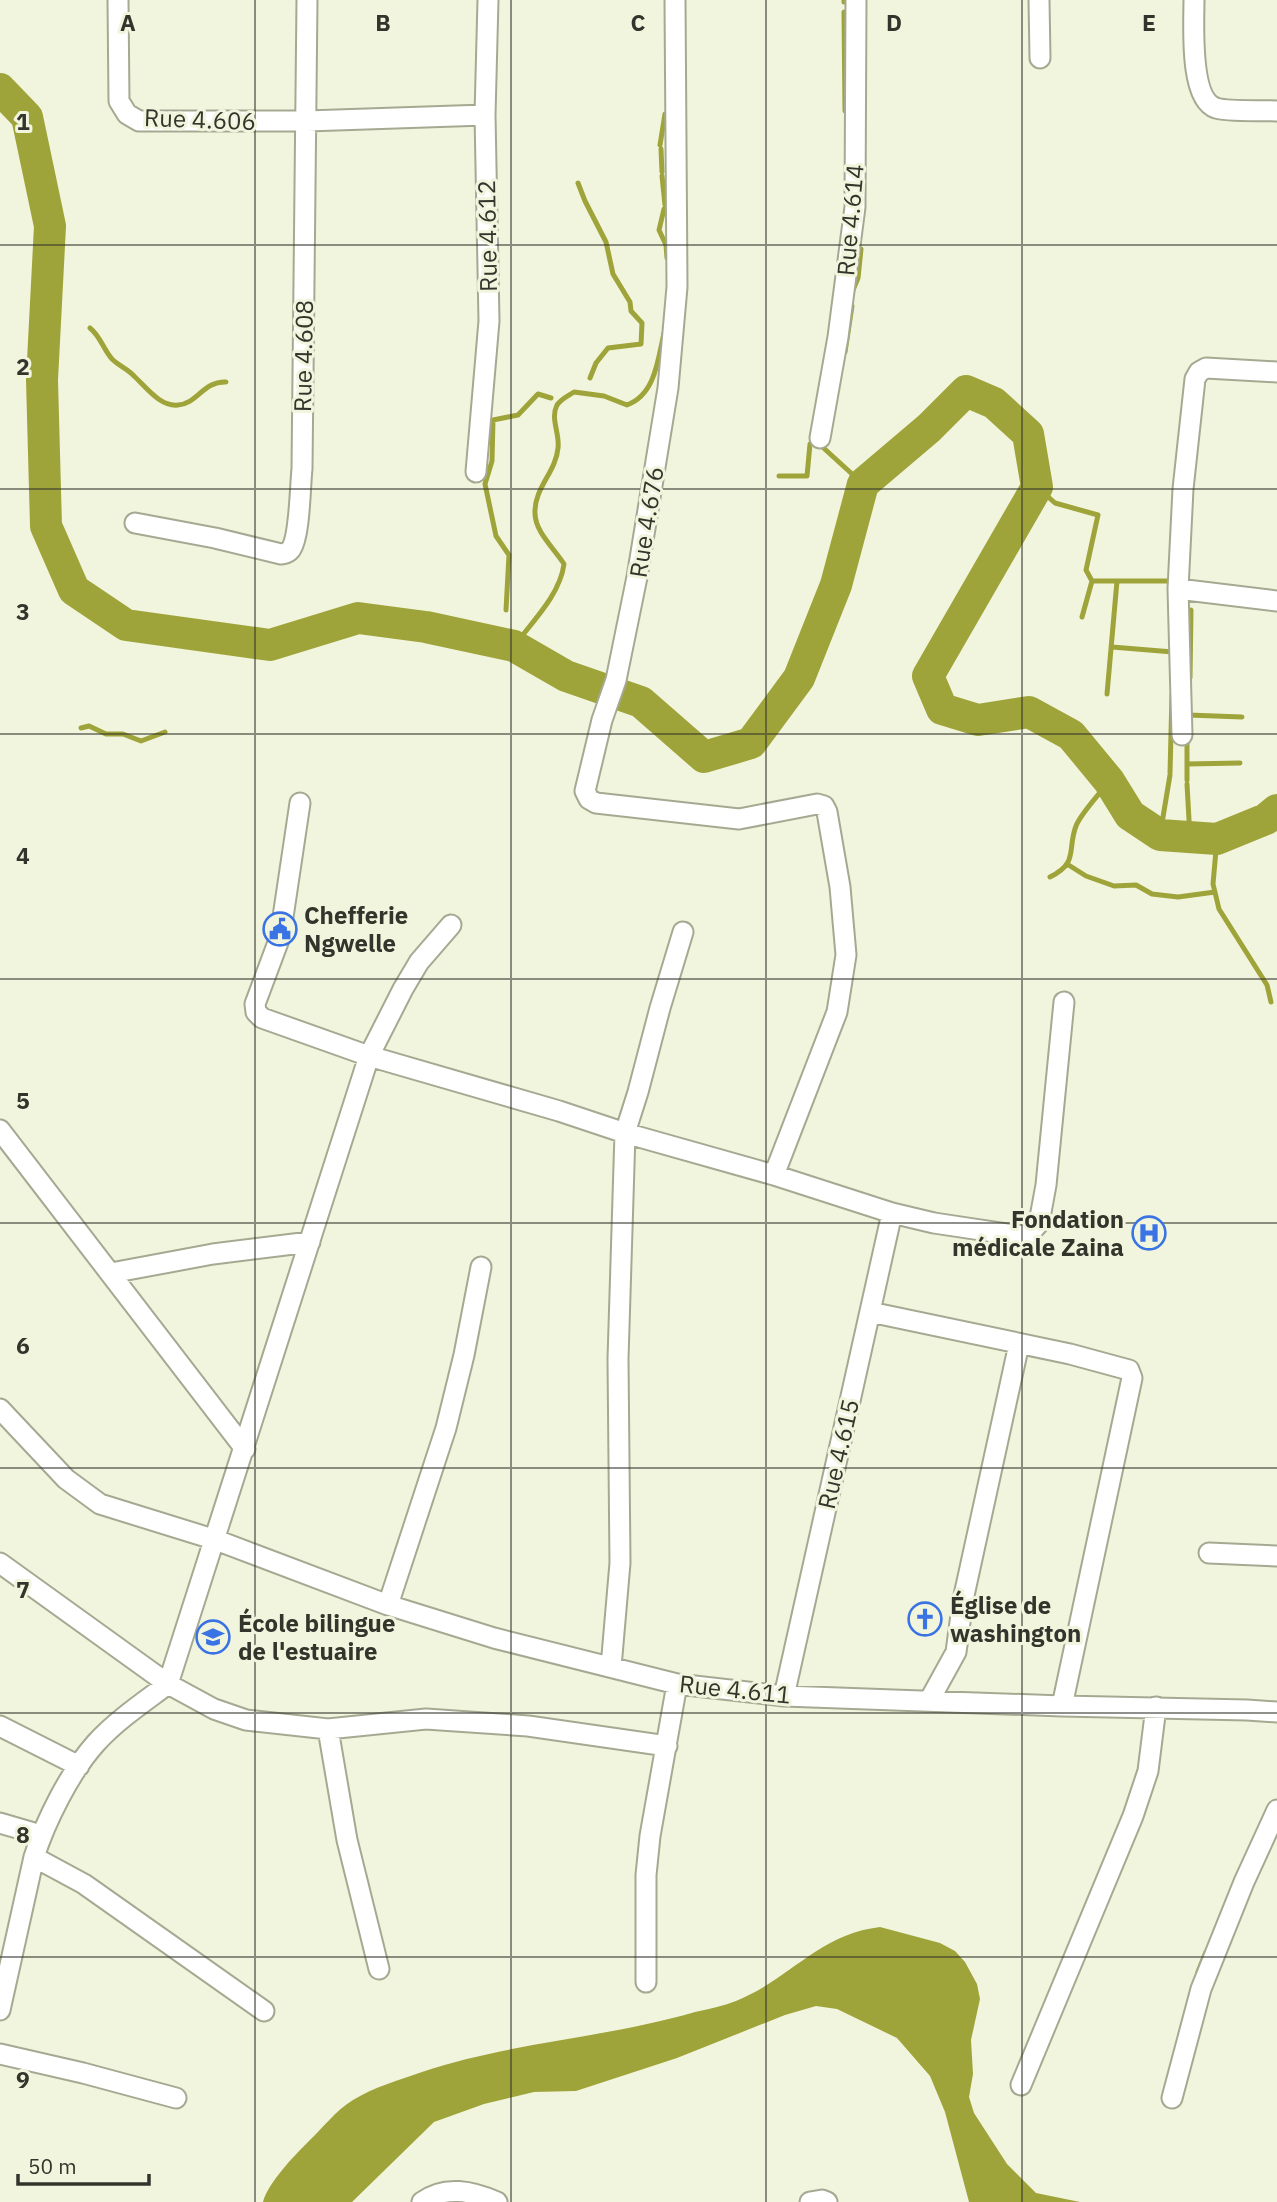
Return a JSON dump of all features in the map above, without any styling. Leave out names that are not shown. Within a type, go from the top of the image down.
[{"type":"street","name":"Rue 4.606","points":[[118,0],[119,101],[127,114],[139,121],[307,121],[485,115]]},
{"type":"street","name":"Rue 4.608","points":[[135,523],[281,554],[292,548],[302,469],[307,0]]},
{"type":"street","name":"Rue 4.612","points":[[476,472],[489,321],[485,115],[488,0]]},
{"type":"street","name":"Rue 4.676","points":[[675,0],[677,287],[668,388],[637,577],[615,680],[602,720],[585,791],[589,799],[596,803],[739,819],[817,804],[824,806],[827,812],[840,887],[846,955],[836,1012],[774,1175]]},
{"type":"street","name":"Rue 4.614","points":[[821,438],[838,337],[855,207],[856,0]]},
{"type":"street","points":[[1039,0],[1040,58]]},
{"type":"street","points":[[1194,0],[1194,42],[1200,90],[1206,100],[1216,108],[1277,111]]},
{"type":"street","points":[[1182,734],[1178,589],[1183,489],[1195,379],[1199,372],[1206,368],[1277,372]]},
{"type":"street","points":[[1178,589],[1277,601]]},
{"type":"street","points":[[299,803],[280,937],[255,1004],[256,1012],[262,1018],[369,1056],[774,1175],[892,1213],[934,1223],[1020,1236],[1030,1233],[1039,1223],[1046,1185],[1064,1002]]},
{"type":"street","points":[[0,2010],[41,1835],[79,1766],[97,1742],[168,1684],[369,1056],[419,962],[451,925]]},
{"type":"street","points":[[611,1667],[620,1563],[618,1359],[625,1133],[684,932]]},
{"type":"street","points":[[0,1130],[245,1448]]},
{"type":"street","name":"Rue 4.615","points":[[784,1696],[892,1213]]},
{"type":"street","points":[[111,1273],[213,1254],[310,1242]]},
{"type":"street","points":[[388,1605],[446,1428],[481,1267]]},
{"type":"street","points":[[870,1312],[1129,1370],[1132,1378],[1062,1706]]},
{"type":"street","points":[[929,1701],[956,1652],[963,1600],[1019,1344]]},
{"type":"street","name":"Rue 4.611","points":[[0,1409],[66,1479],[100,1504],[215,1541],[388,1605],[494,1638],[677,1684],[784,1696],[1277,1712]]},
{"type":"street","points":[[1209,1553],[1277,1556]]},
{"type":"street","points":[[0,1563],[168,1684],[214,1709],[246,1720],[328,1729],[426,1719],[528,1726],[667,1746]]},
{"type":"street","points":[[646,1982],[646,1875],[650,1836],[677,1684]]},
{"type":"street","points":[[1021,2085],[1133,1816],[1148,1771],[1156,1707]]},
{"type":"street","points":[[0,1726],[79,1766]]},
{"type":"street","points":[[328,1729],[347,1840],[379,1969]]},
{"type":"street","points":[[1172,2098],[1200,1989],[1277,1810]]},
{"type":"street","points":[[0,1823],[41,1835]]},
{"type":"street","points":[[34,1857],[84,1884],[264,2011]]},
{"type":"street","points":[[0,2054],[176,2098]]},
{"type":"street","points":[[422,2202],[431,2195],[446,2191],[480,2194],[497,2202]]},
{"type":"street","points":[[810,2202],[827,2202]]},
{"type":"shaded area","points":[[880,1927],[940,1943],[955,1951],[965,1962],[977,1984],[980,1999],[971,2040],[973,2074],[969,2097],[974,2113],[1007,2164],[1036,2193],[1080,2202],[969,2202],[945,2112],[930,2076],[897,2038],[837,2009],[816,2006],[785,2015],[677,2058],[576,2091],[534,2092],[484,2104],[434,2122],[352,2202],[263,2202],[275,2179],[301,2149],[341,2109],[369,2091],[456,2062],[661,2021],[736,2001],[772,1982],[839,1939],[858,1931]]},
{"type":"waterway","points":[[844,12],[845,111]]},
{"type":"waterway","points":[[0,89],[27,117],[50,226],[42,380],[46,526],[74,590],[126,625],[270,645],[358,618],[426,627],[514,646],[566,676],[641,702],[704,757],[751,743],[799,678],[836,585],[863,484],[929,428],[966,391],[994,403],[1028,434],[1037,487],[928,676],[942,709],[978,720],[1029,712],[1071,735],[1109,781],[1130,815],[1160,835],[1217,839],[1266,819],[1277,810]]},
{"type":"waterway","points":[[660,145],[665,114]]},
{"type":"waterway","points":[[661,149],[662,172]]},
{"type":"waterway","points":[[662,176],[665,205]]},
{"type":"waterway","points":[[578,183],[606,242],[613,274],[630,302],[631,311],[642,323],[641,344],[608,348],[596,363],[590,378]]},
{"type":"waterway","points":[[664,209],[659,230],[666,245],[667,258]]},
{"type":"waterway","points":[[853,290],[858,278],[861,249]]},
{"type":"waterway","points":[[845,352],[852,306]]},
{"type":"waterway","points":[[90,328],[112,359],[165,403],[185,404],[211,385],[226,382]]},
{"type":"waterway","points":[[514,646],[551,597],[564,564],[538,527],[535,513],[538,496],[556,457],[558,442],[554,416],[557,405],[574,392],[604,396],[627,405],[636,400],[644,393],[654,375],[664,333]]},
{"type":"waterway","points":[[506,610],[509,555],[496,536],[485,484],[492,461],[493,420],[518,415],[538,394],[551,398]]},
{"type":"waterway","points":[[779,476],[807,476],[810,444],[817,442],[863,484]]},
{"type":"waterway","points":[[1037,487],[1055,503],[1098,515],[1086,570],[1092,581],[1082,617]]},
{"type":"waterway","points":[[1092,581],[1172,581]]},
{"type":"waterway","points":[[1107,694],[1117,581]]},
{"type":"waterway","points":[[1190,678],[1191,610]]},
{"type":"waterway","points":[[1112,647],[1173,652]]},
{"type":"waterway","points":[[1170,773],[1172,695]]},
{"type":"waterway","points":[[1188,715],[1242,717]]},
{"type":"waterway","points":[[81,728],[89,726],[106,734],[123,734],[141,741],[165,732]]},
{"type":"waterway","points":[[1187,737],[1187,780]]},
{"type":"waterway","points":[[1187,764],[1240,763]]},
{"type":"waterway","points":[[1160,835],[1170,775]]},
{"type":"waterway","points":[[1050,877],[1069,861],[1078,821],[1109,781]]},
{"type":"waterway","points":[[1187,784],[1190,838]]},
{"type":"waterway","points":[[1217,839],[1213,884],[1219,909],[1267,985],[1271,1002]]},
{"type":"waterway","points":[[1066,866],[1067,864],[1086,876],[1114,886],[1136,885],[1152,894],[1178,897],[1215,892]]},
{"type":"waterway","points":[[1198,1972],[1206,1952]]},
{"type":"place","name":"Chefferie Ngwelle","points":[[280,929]]},
{"type":"place","name":"Fondation médicale Zaina","points":[[1149,1233]]},
{"type":"place","name":"Église de washington","points":[[925,1619]]},
{"type":"place","name":"École bilingue de l'estuaire","points":[[213,1637]]}]
